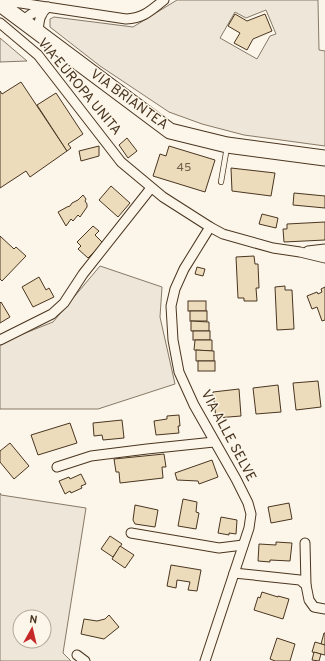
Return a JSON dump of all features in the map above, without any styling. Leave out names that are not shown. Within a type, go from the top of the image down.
[{"type":"main road","name":"VIA BRIANTEA","points":[[0,4],[170,131],[227,145],[325,158]]},
{"type":"street","points":[[0,4],[14,2],[45,9],[126,19],[138,18],[164,0]]},
{"type":"street","points":[[23,21],[29,14],[45,9]]},
{"type":"street","points":[[38,32],[40,17],[45,9]]},
{"type":"street","name":"VIA EUROPA UNITA","points":[[0,23],[38,55],[122,162],[151,188],[223,234],[273,248],[325,258]]},
{"type":"street","points":[[0,340],[52,314],[64,303],[83,274],[151,188]]},
{"type":"street","name":"VIA ALLE SELVE","points":[[205,661],[249,528],[251,514],[248,503],[236,479],[194,405],[179,372],[173,340],[171,306],[175,289],[184,269],[210,227]]},
{"type":"street","name":"VIA EUROPA UNITA","points":[[300,252],[325,249]]},
{"type":"street","points":[[57,467],[91,456],[214,442]]},
{"type":"street","points":[[131,534],[219,548],[243,546]]},
{"type":"street","points":[[305,543],[306,585],[309,600],[314,607],[325,609]]},
{"type":"street","points":[[234,573],[300,580],[306,585]]},
{"type":"street","points":[[77,655],[85,661]]},
{"type":"lane","points":[[221,182],[227,145]]},
{"type":"shaded area","points":[[177,0],[318,0],[319,50],[325,51],[325,146],[244,135],[202,124],[169,112],[100,66],[50,27],[50,19],[54,17],[133,27]],"holes":[[[266,10],[276,34],[270,36],[257,59],[220,38],[235,12],[246,18]]]},
{"type":"shaded area","points":[[0,38],[27,61],[0,62]]},
{"type":"shaded area","points":[[100,266],[162,287],[160,317],[175,384],[98,409],[0,409],[0,343],[53,322]]},
{"type":"shaded area","points":[[0,493],[1,495],[86,508],[63,653],[71,661],[0,661]]},
{"type":"building","points":[[235,14],[247,21],[265,14],[272,31],[253,39],[247,50],[234,43],[240,33],[228,26]]},
{"type":"building","points":[[21,82],[67,151],[30,177],[26,171],[0,188],[0,91],[2,94]]},
{"type":"building","points":[[56,93],[83,134],[68,144],[71,148],[67,151],[37,105]]},
{"type":"building","points":[[127,138],[137,151],[128,158],[119,145]]},
{"type":"building","points":[[99,146],[99,156],[81,161],[79,151]]},
{"type":"building","points":[[169,146],[215,160],[205,192],[153,176],[160,154],[166,156]]},
{"type":"building","points":[[231,168],[275,173],[271,196],[232,191]]},
{"type":"building","points":[[111,186],[130,203],[118,217],[99,200]]},
{"type":"building","points":[[294,193],[325,196],[325,208],[293,205]]},
{"type":"building","points":[[83,195],[86,199],[85,201],[87,207],[80,217],[78,215],[73,221],[71,219],[66,226],[58,212],[70,206]]},
{"type":"building","points":[[262,214],[278,218],[276,228],[259,224]]},
{"type":"building","points":[[325,222],[325,240],[284,242],[283,229],[287,229],[287,224]]},
{"type":"building","points":[[93,226],[99,231],[95,235],[103,243],[88,258],[78,249],[81,246],[77,242]]},
{"type":"building","points":[[0,236],[14,249],[16,247],[26,256],[2,281],[0,279]]},
{"type":"building","points":[[254,256],[255,264],[258,264],[259,288],[256,288],[257,301],[244,301],[244,298],[238,298],[236,257]]},
{"type":"building","points":[[197,267],[205,269],[203,276],[195,274]]},
{"type":"building","points":[[39,277],[46,290],[49,288],[54,297],[33,307],[22,287]]},
{"type":"building","points":[[285,286],[285,290],[292,290],[294,329],[277,330],[275,287]]},
{"type":"building","points":[[325,287],[325,320],[322,321],[317,307],[312,309],[307,296],[317,292],[318,294],[322,292],[321,289]]},
{"type":"building","points":[[188,301],[206,301],[206,311],[188,311]]},
{"type":"building","points":[[1,302],[10,317],[0,323],[0,303]]},
{"type":"building","points":[[190,311],[207,311],[207,321],[190,321]]},
{"type":"building","points":[[191,321],[209,322],[209,331],[191,331]]},
{"type":"building","points":[[193,331],[210,331],[210,340],[193,340]]},
{"type":"building","points":[[195,340],[212,340],[212,351],[194,350]]},
{"type":"building","points":[[196,350],[214,351],[214,361],[196,361]]},
{"type":"building","points":[[198,361],[215,361],[215,371],[198,371]]},
{"type":"building","points":[[318,381],[321,407],[296,410],[293,383]]},
{"type":"building","points":[[278,385],[281,412],[256,414],[253,388]]},
{"type":"building","points":[[239,389],[241,416],[216,418],[213,392]]},
{"type":"building","points":[[179,415],[179,433],[156,435],[154,421],[167,419],[167,416]]},
{"type":"building","points":[[122,420],[124,438],[103,440],[102,435],[94,436],[93,423]]},
{"type":"building","points":[[70,423],[77,443],[38,455],[31,435]]},
{"type":"building","points":[[10,443],[29,466],[14,479],[0,462],[0,451]]},
{"type":"building","points":[[164,454],[166,467],[162,467],[163,478],[120,483],[119,472],[116,472],[114,459]]},
{"type":"building","points":[[212,460],[218,477],[199,484],[198,481],[177,480],[175,473]]},
{"type":"building","points":[[81,474],[86,484],[81,486],[82,488],[65,494],[59,481],[69,477],[70,479]]},
{"type":"building","points":[[183,499],[197,502],[196,512],[199,513],[196,529],[178,526]]},
{"type":"building","points":[[289,503],[292,519],[271,523],[268,507]]},
{"type":"building","points":[[135,505],[158,510],[155,527],[135,524],[133,520]]},
{"type":"building","points":[[221,517],[237,520],[236,534],[229,533],[229,535],[218,533]]},
{"type":"building","points":[[110,536],[122,544],[113,557],[101,549]]},
{"type":"building","points":[[276,542],[292,543],[290,561],[258,561],[259,544],[276,545]]},
{"type":"building","points":[[120,546],[134,555],[125,568],[112,559]]},
{"type":"building","points":[[171,565],[201,570],[197,591],[188,590],[190,582],[177,580],[176,588],[167,586]]},
{"type":"building","points":[[262,592],[289,599],[283,619],[254,610],[258,597],[260,598]]},
{"type":"building","points":[[109,615],[119,627],[104,639],[81,634],[84,619],[97,621],[105,619]]},
{"type":"building","points":[[325,633],[325,645],[321,644]]},
{"type":"building","points":[[277,638],[295,644],[290,661],[275,661],[270,659]]},
{"type":"building","points":[[315,642],[325,645],[325,655],[312,652]]},
{"type":"building","points":[[314,652],[321,654],[319,661],[312,660]]}]
